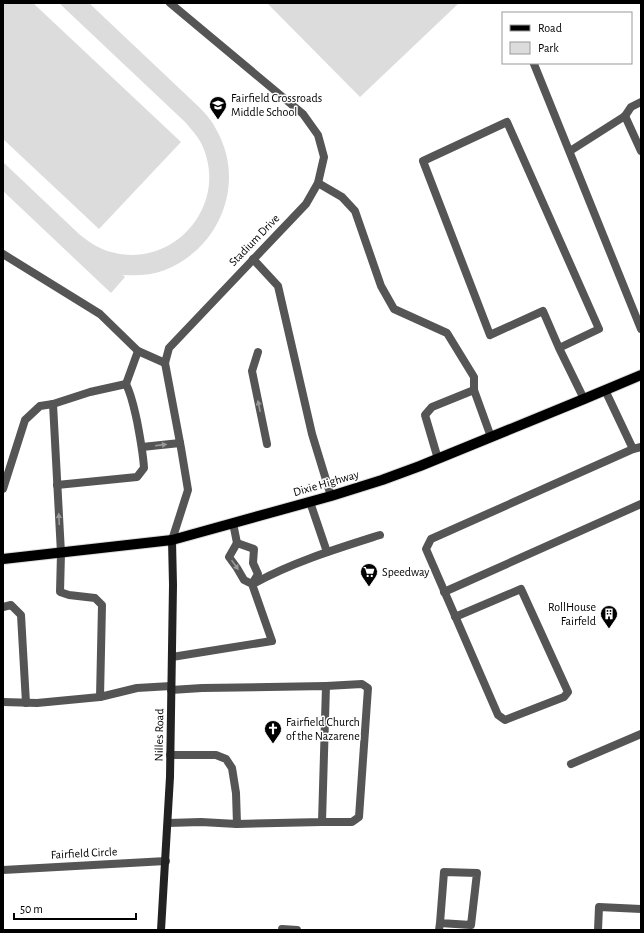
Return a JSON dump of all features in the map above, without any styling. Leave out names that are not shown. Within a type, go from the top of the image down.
[{"type":"main road","name":"Dixie Highway","points":[[3,559],[172,540],[331,496],[382,480],[438,459],[641,375]]},
{"type":"street","name":"Stadium Drive","points":[[170,3],[303,114],[318,135],[324,157],[318,184],[306,204],[168,348],[165,363],[188,490],[172,540]]},
{"type":"street","points":[[534,64],[641,329]]},
{"type":"street","points":[[570,152],[625,116],[631,106],[641,102]]},
{"type":"street","points":[[625,116],[641,151]]},
{"type":"street","points":[[559,348],[600,329],[507,122],[423,161],[490,335],[543,311],[559,348],[584,399]]},
{"type":"street","points":[[318,184],[342,197],[354,211],[381,286],[394,308],[447,333],[474,377],[474,390],[491,437]]},
{"type":"street","points":[[3,254],[100,314],[138,351],[165,363]]},
{"type":"street","points":[[253,259],[278,286],[312,434],[331,496]]},
{"type":"street","points":[[57,485],[137,477],[144,468],[142,448],[134,408],[126,384],[138,351]]},
{"type":"street","points":[[258,352],[252,370],[267,444]]},
{"type":"street","points":[[3,489],[25,420],[40,406],[53,404],[90,392],[126,384]]},
{"type":"street","points":[[438,459],[426,415],[432,407],[474,390]]},
{"type":"street","points":[[455,617],[521,589],[568,692],[564,697],[505,720],[498,715],[444,592],[426,549],[431,539],[637,448],[605,390]]},
{"type":"street","points":[[53,404],[61,553],[60,592],[69,596],[95,598],[102,605],[100,697]]},
{"type":"street","points":[[142,448],[180,443]]},
{"type":"street","points":[[310,502],[327,552]]},
{"type":"street","points":[[444,592],[641,504]]},
{"type":"street","points":[[172,657],[272,641],[252,584],[244,580],[229,557],[237,543],[233,523]]},
{"type":"street","points":[[252,584],[274,573],[327,552],[380,535]]},
{"type":"street","name":"Nilles Road","points":[[161,930],[168,823],[170,755],[173,584],[172,540]]},
{"type":"street","points":[[237,543],[254,549],[253,563],[258,574],[252,584]]},
{"type":"street","points":[[3,607],[11,605],[21,615],[26,702]]},
{"type":"street","points":[[3,702],[37,703],[100,697],[137,688],[326,686],[362,684],[368,688],[358,817],[352,822],[236,824],[200,822],[168,823]]},
{"type":"street","points":[[322,822],[326,686]]},
{"type":"street","points":[[572,764],[641,734]]},
{"type":"street","points":[[170,755],[216,755],[226,759],[232,768],[236,793],[236,824]]},
{"type":"street","name":"Fairfield Circle","points":[[3,870],[166,861]]},
{"type":"street","points":[[444,872],[476,873],[471,925],[439,927],[444,872]]},
{"type":"street","points":[[598,930],[599,907],[641,909]]},
{"type":"street","points":[[282,930],[297,930]]},
{"type":"green space","points":[[3,3],[33,3],[181,142],[99,229],[3,139]]},
{"type":"green space","points":[[59,3],[89,3],[199,107],[215,128],[225,151],[229,172],[228,192],[222,212],[213,230],[200,246],[184,260],[165,270],[145,275],[123,275],[125,277],[111,293],[3,191],[3,162],[87,240],[107,251],[135,255],[157,251],[176,241],[192,226],[203,207],[209,186],[208,164],[200,141],[185,122]]},
{"type":"green space","points":[[267,3],[459,3],[360,97]]},
{"type":"place","name":"Fairfield Crossroads Middle School","points":[[218,120]]},
{"type":"place","name":"Speedway","points":[[369,587]]},
{"type":"place","name":"RollHouse Fairfeld","points":[[609,629]]},
{"type":"place","name":"Fairfield Church of the Nazarene","points":[[273,744]]}]
